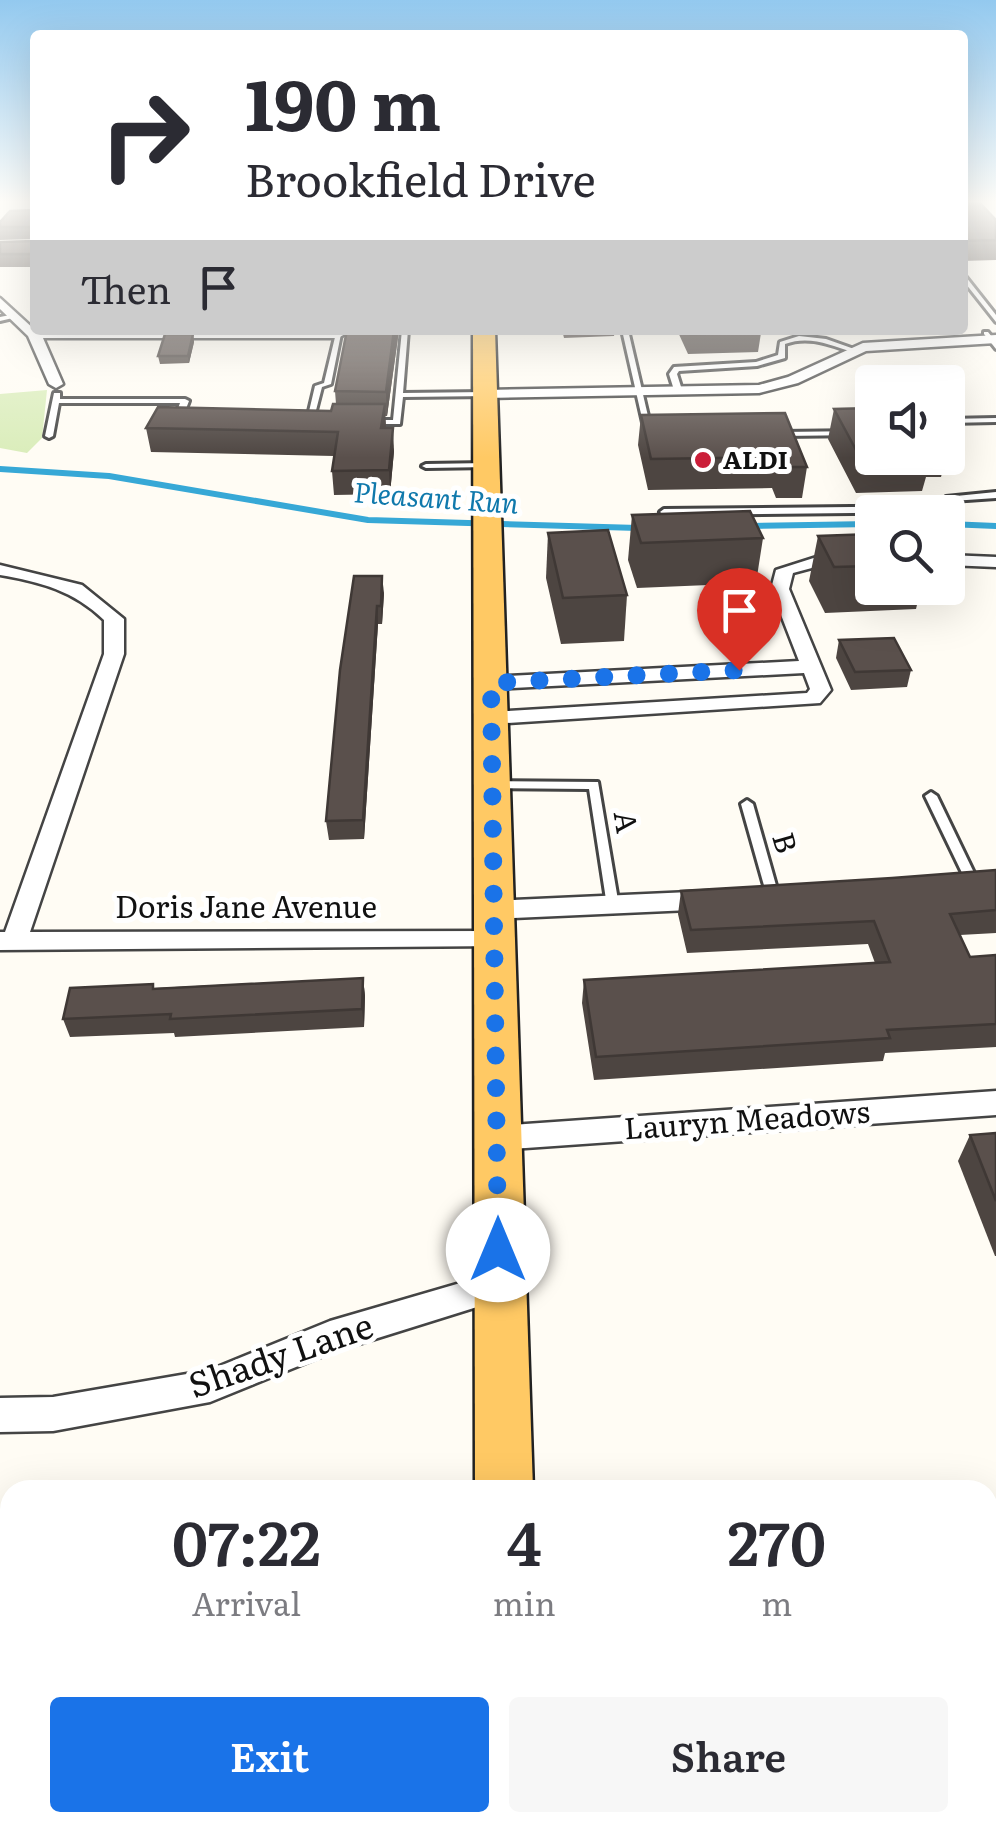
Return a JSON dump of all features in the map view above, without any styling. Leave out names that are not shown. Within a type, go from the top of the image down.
[{"type":"main road","points":[[484,335],[504,1480]]},
{"type":"street","points":[[0,302],[7,318],[30,332]]},
{"type":"street","points":[[34,335],[57,392]]},
{"type":"street","points":[[486,394],[778,385],[847,348],[993,338]]},
{"type":"street","points":[[491,701],[802,701],[818,696],[821,690],[780,589],[785,570],[823,560],[855,559]]},
{"type":"street","points":[[965,561],[996,562]]},
{"type":"street","points":[[0,570],[50,578],[89,593],[114,619],[114,654],[7,941]]},
{"type":"street","points":[[491,701],[810,667]]},
{"type":"street","name":"Doris Jane Avenue","points":[[7,941],[493,925],[613,906],[765,896]]},
{"type":"street","name":"Lauryn Meadows","points":[[498,1138],[996,1103]]},
{"type":"street","name":"Shady Lane","points":[[0,1416],[53,1414],[210,1386],[330,1337],[498,1287]]},
{"type":"lane","points":[[972,287],[996,320]]},
{"type":"lane","points":[[309,422],[319,386],[327,384],[338,335]]},
{"type":"lane","points":[[366,422],[397,422],[406,335]]},
{"type":"lane","points":[[626,335],[642,390],[649,436]]},
{"type":"lane","points":[[678,390],[673,374],[677,370],[768,362],[782,356],[782,343],[789,339],[847,348]]},
{"type":"lane","points":[[49,436],[57,392],[185,401],[177,419],[196,420]]},
{"type":"lane","points":[[400,395],[486,394]]},
{"type":"lane","points":[[965,421],[996,420]]},
{"type":"lane","points":[[290,422],[328,422]]},
{"type":"lane","points":[[772,434],[855,433]]},
{"type":"lane","points":[[426,466],[487,465]]},
{"type":"lane","points":[[664,512],[944,509],[950,499],[996,495]]},
{"type":"lane","name":"A","points":[[493,786],[594,785],[613,906]]},
{"type":"lane","points":[[931,796],[973,879]]},
{"type":"lane","name":"B","points":[[747,804],[765,896]]},
{"type":"green space","points":[[47,390],[42,438],[27,453],[0,448],[0,394]]},
{"type":"building","points":[[165,335],[193,335],[188,356],[158,356]]},
{"type":"building","points":[[346,335],[393,335],[386,392],[335,391]]},
{"type":"building","points":[[333,404],[385,404],[381,428],[393,428],[389,470],[332,471],[338,432],[146,428],[158,407],[331,411]]},
{"type":"building","points":[[855,408],[855,448],[834,409]]},
{"type":"building","points":[[785,413],[807,467],[781,467],[777,457],[651,459],[641,415]]},
{"type":"building","points":[[750,511],[763,538],[641,543],[632,515]]},
{"type":"building","points":[[608,530],[627,595],[563,598],[548,533]]},
{"type":"building","points":[[855,535],[855,566],[834,567],[818,536]]},
{"type":"building","points":[[354,576],[382,576],[363,820],[326,821],[340,670]]},
{"type":"building","points":[[894,638],[911,670],[855,672],[839,640]]},
{"type":"building","points":[[996,870],[996,910],[950,914],[970,957],[996,955],[996,1024],[887,1030],[890,1038],[596,1057],[584,980],[890,962],[874,921],[691,930],[681,891]]},
{"type":"building","points":[[363,978],[362,1009],[170,1019],[171,1014],[63,1019],[70,988],[153,984],[153,989]]},
{"type":"building","points":[[996,1133],[996,1201],[970,1135]]},
{"type":"waterway","name":"Pleasant Run","points":[[0,469],[109,476],[368,520],[638,528]]},
{"type":"waterway","name":"Pleasant Run","points":[[748,526],[855,524]]},
{"type":"waterway","name":"Pleasant Run","points":[[965,525],[996,526]]},
{"type":"place","name":"ALDI","points":[[703,460]]},
{"type":"route","points":[[498,1250],[491,683],[739,670]]}]
